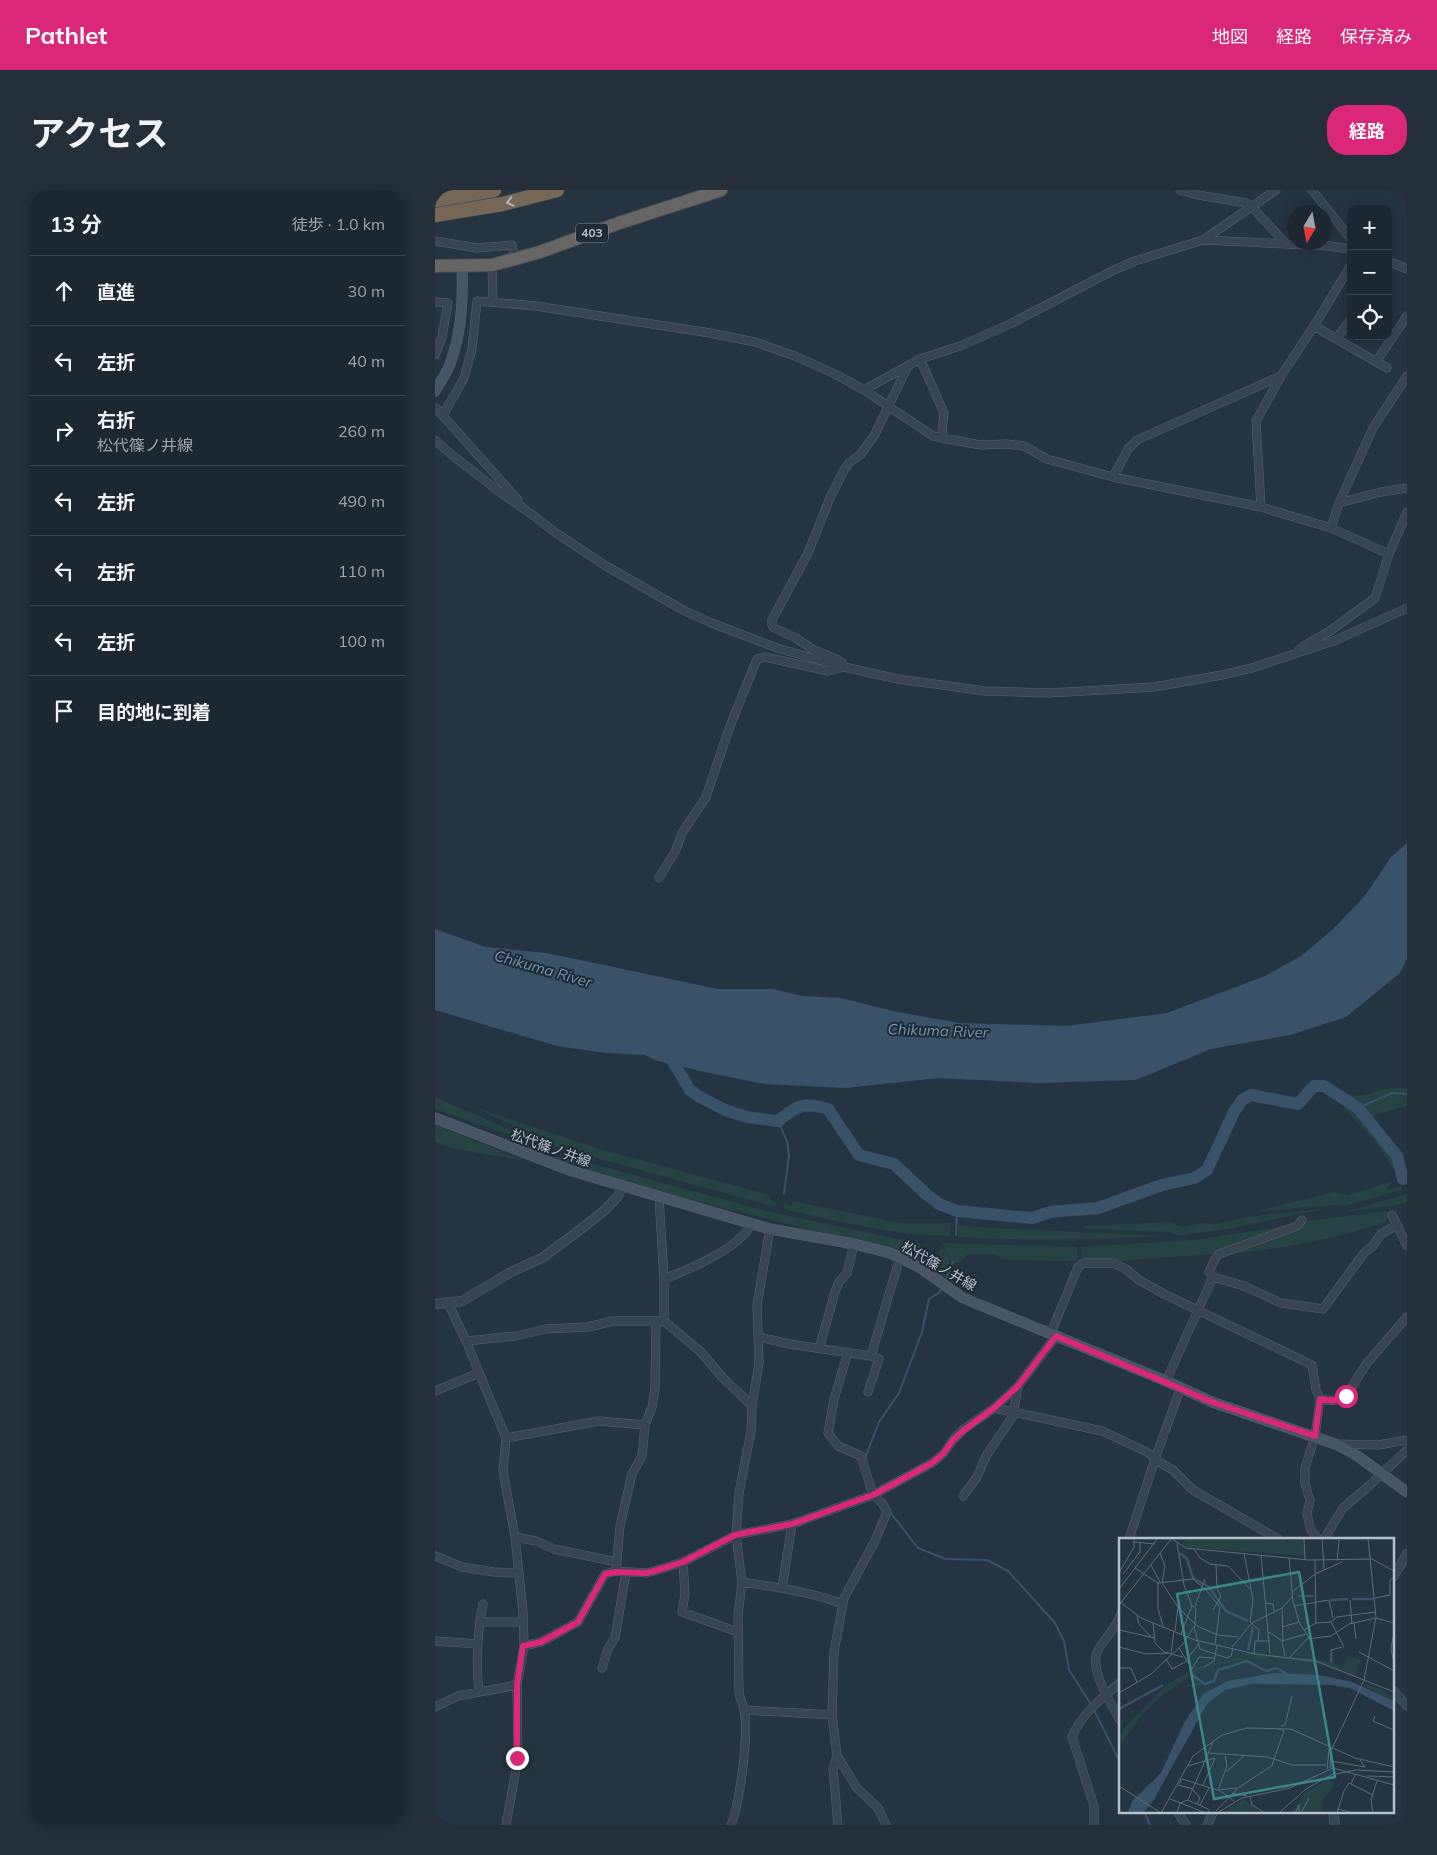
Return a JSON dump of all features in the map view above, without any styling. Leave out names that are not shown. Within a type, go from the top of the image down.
[{"type":"highway","points":[[435,200],[494,190]]},
{"type":"highway","points":[[435,215],[502,204],[557,190]]},
{"type":"highway","name":"403","points":[[435,266],[492,265],[515,259],[540,252],[619,222],[721,190]]},
{"type":"main road","points":[[435,391],[450,366],[458,338],[463,301],[462,266]]},
{"type":"main road","name":"松代篠ノ井線","points":[[435,1118],[572,1171],[622,1186],[770,1229],[854,1244],[900,1257],[919,1266],[963,1298],[1221,1405],[1335,1444],[1356,1455],[1407,1492]]},
{"type":"street","points":[[1180,190],[1198,196],[1246,203],[1287,245]]},
{"type":"street","points":[[864,390],[920,360],[960,346],[1010,324],[1114,270],[1135,261],[1203,240],[1277,190]]},
{"type":"street","points":[[1312,190],[1347,234]]},
{"type":"street","points":[[1203,240],[1287,245]]},
{"type":"street","points":[[435,241],[477,248],[512,245],[515,259]]},
{"type":"street","points":[[1332,247],[1347,249]]},
{"type":"street","points":[[1392,263],[1407,269]]},
{"type":"street","points":[[492,265],[493,302]]},
{"type":"street","points":[[1261,507],[1257,422],[1281,376],[1347,272]]},
{"type":"street","points":[[443,415],[464,378],[472,349],[477,301],[584,314],[755,342],[795,356],[864,390],[933,436],[980,445],[1007,444],[1024,446],[1047,458],[1113,477],[1261,507],[1331,528],[1389,554]]},
{"type":"street","points":[[435,302],[448,303],[435,355]]},
{"type":"street","points":[[1377,362],[1407,316]]},
{"type":"street","points":[[1336,338],[1347,324]]},
{"type":"street","points":[[1314,326],[1387,368]]},
{"type":"street","points":[[920,360],[944,413],[943,439]]},
{"type":"street","points":[[844,667],[838,660],[812,649],[796,638],[775,628],[772,625],[772,620],[808,553],[830,498],[844,470],[849,463],[861,454],[874,436],[907,368]]},
{"type":"street","points":[[1113,477],[1128,449],[1137,440],[1281,376]]},
{"type":"street","points":[[1331,528],[1339,503],[1373,428],[1407,376]]},
{"type":"street","points":[[436,408],[527,510]]},
{"type":"street","points":[[435,440],[501,494],[527,510],[556,533],[599,562],[683,610],[777,648],[844,667],[898,679],[985,691],[1049,693],[1154,687],[1252,668],[1337,640],[1407,608]]},
{"type":"street","points":[[1339,503],[1381,492],[1407,488]]},
{"type":"street","points":[[1295,654],[1375,598],[1389,554],[1407,512]]},
{"type":"street","points":[[659,878],[676,850],[683,833],[706,797],[730,726],[757,659],[765,658],[828,671],[844,667]]},
{"type":"street","points":[[435,1304],[462,1301],[513,1271],[541,1258],[605,1210],[618,1196],[622,1186]]},
{"type":"street","points":[[616,1572],[620,1526],[632,1474],[641,1456],[645,1425],[652,1407],[655,1390],[664,1279],[659,1197]]},
{"type":"street","points":[[1392,1215],[1407,1246]]},
{"type":"street","points":[[1302,1220],[1297,1226],[1219,1254],[1209,1272],[1213,1277],[1244,1286],[1281,1303],[1323,1309],[1364,1253],[1373,1246],[1381,1234],[1397,1225]]},
{"type":"street","points":[[664,1279],[718,1254],[748,1230],[751,1224]]},
{"type":"street","points":[[731,1825],[739,1793],[745,1736],[744,1710],[739,1692],[738,1615],[742,1582],[735,1535],[739,1493],[751,1430],[752,1406],[759,1362],[757,1305],[770,1229]]},
{"type":"street","points":[[819,1349],[835,1292],[839,1282],[847,1273],[854,1244]]},
{"type":"street","points":[[871,1356],[900,1257]]},
{"type":"street","points":[[523,1646],[541,1642],[578,1622],[605,1574],[616,1572],[647,1573],[683,1562],[735,1535],[792,1524],[873,1495],[932,1463],[943,1454],[953,1440],[964,1430],[994,1408],[1018,1386],[1053,1335],[1078,1267],[1083,1263],[1113,1263],[1126,1269],[1139,1280],[1197,1311],[1312,1365],[1316,1390],[1320,1399],[1315,1436],[1305,1468],[1305,1483],[1310,1501],[1307,1513],[1309,1523],[1311,1530],[1317,1538]]},
{"type":"street","points":[[1166,1381],[1213,1277]]},
{"type":"street","points":[[448,1303],[466,1341],[506,1438],[503,1471],[515,1537],[523,1622],[523,1646],[517,1685],[517,1758],[507,1825]]},
{"type":"street","points":[[1320,1399],[1336,1400],[1346,1396],[1367,1363],[1407,1317]]},
{"type":"street","points":[[466,1341],[516,1336],[545,1329],[588,1327],[613,1321],[660,1322],[701,1352],[722,1377],[752,1406]]},
{"type":"street","points":[[759,1336],[879,1359],[868,1392]]},
{"type":"street","points":[[847,1352],[834,1399],[828,1433],[838,1446],[861,1456],[873,1495],[887,1512],[875,1541],[844,1598],[833,1666],[831,1715],[837,1756],[857,1788],[877,1808],[886,1825]]},
{"type":"street","points":[[435,1391],[479,1374]]},
{"type":"street","points":[[963,1496],[977,1477],[986,1456],[1015,1412],[1018,1386]]},
{"type":"street","points":[[1129,1538],[1181,1387]]},
{"type":"street","points":[[994,1408],[1102,1431],[1147,1452],[1173,1470],[1193,1490],[1276,1538]]},
{"type":"street","points":[[506,1438],[599,1420],[645,1425]]},
{"type":"street","points":[[1335,1444],[1378,1445],[1407,1440]]},
{"type":"street","points":[[1325,1538],[1343,1508],[1407,1450]]},
{"type":"street","points":[[782,1588],[792,1524]]},
{"type":"street","points":[[515,1537],[536,1541],[554,1549],[617,1562]]},
{"type":"street","points":[[1394,1575],[1407,1554]]},
{"type":"street","points":[[435,1556],[462,1567],[493,1572],[518,1573]]},
{"type":"street","points":[[683,1562],[685,1594],[682,1612],[738,1632]]},
{"type":"street","points":[[602,1668],[608,1649],[615,1638],[626,1572]]},
{"type":"street","points":[[742,1582],[820,1596],[843,1604]]},
{"type":"street","points":[[479,1692],[479,1622],[483,1604]]},
{"type":"street","points":[[1119,1619],[1096,1653],[1096,1669],[1106,1694],[1119,1718]]},
{"type":"street","points":[[479,1622],[523,1622]]},
{"type":"street","points":[[435,1641],[478,1644]]},
{"type":"street","points":[[1094,1825],[1093,1806],[1072,1737],[1092,1706],[1119,1684]]},
{"type":"street","points":[[435,1707],[458,1696],[517,1685]]},
{"type":"street","points":[[1394,1691],[1407,1706]]},
{"type":"street","points":[[744,1710],[831,1715]]},
{"type":"street","points":[[837,1756],[833,1769],[838,1825]]},
{"type":"street","points":[[1178,1812],[1187,1825]]},
{"type":"street","points":[[1207,1825],[1214,1812]]},
{"type":"street","points":[[1333,1812],[1335,1825]]},
{"type":"green space","points":[[1389,1088],[1407,1088],[1407,1106],[1376,1114],[1374,1118],[1379,1130],[1398,1152],[1405,1178],[1400,1180],[1379,1146],[1344,1108],[1341,1090],[1348,1094],[1359,1096]]},
{"type":"green space","points":[[435,1097],[545,1145],[545,1147],[435,1109]]},
{"type":"green space","points":[[474,1107],[600,1149],[770,1195],[770,1199],[776,1202],[775,1207],[560,1148]]},
{"type":"green space","points":[[435,1124],[525,1161],[456,1149],[435,1142]]},
{"type":"green space","points":[[564,1156],[766,1211],[917,1243],[937,1258],[941,1246],[948,1255],[941,1243],[1077,1247],[1078,1261],[1004,1260],[994,1254],[968,1254],[961,1262],[952,1262],[950,1259],[944,1279],[907,1254],[684,1198],[552,1160],[554,1157]]},
{"type":"green space","points":[[1393,1181],[1387,1188],[1388,1190],[1401,1186],[1402,1190],[1344,1206],[1334,1205],[1252,1212],[1334,1192],[1348,1195]]},
{"type":"green space","points":[[1407,1194],[1407,1202],[1392,1206],[1344,1212]]},
{"type":"green space","points":[[793,1201],[900,1223],[951,1223],[950,1236],[887,1230],[845,1223],[784,1209],[784,1203],[792,1206]]},
{"type":"green space","points":[[1329,1208],[1228,1229],[1178,1236],[1170,1232],[1090,1229],[1082,1226],[1170,1222],[1183,1227],[1201,1223],[1217,1224],[1246,1217]]},
{"type":"green space","points":[[1387,1211],[1390,1217],[1385,1222],[1346,1234],[1285,1247],[1225,1254],[1303,1226],[1308,1221]]},
{"type":"green space","points":[[958,1225],[1162,1236],[1060,1240],[958,1237]]},
{"type":"green space","points":[[1292,1225],[1214,1254],[1115,1261],[1082,1261],[1081,1247],[1195,1240]]},
{"type":"water","name":"Chikuma River","points":[[1407,843],[1407,959],[1400,973],[1346,1017],[1290,1035],[1211,1049],[1136,1080],[1038,1083],[938,1078],[846,1088],[764,1084],[658,1061],[645,1055],[606,1053],[557,1046],[435,1010],[435,929],[486,947],[547,953],[718,989],[773,989],[802,996],[841,998],[897,1012],[960,1023],[1067,1026],[1167,1013],[1265,976],[1301,956],[1332,930],[1364,897],[1391,857]]},
{"type":"waterway","points":[[666,1050],[690,1090],[725,1110],[747,1117],[778,1121],[801,1106],[828,1109],[859,1155],[894,1164],[939,1204],[957,1211],[1032,1218],[1050,1212],[1098,1208],[1162,1185],[1194,1178],[1207,1170],[1234,1112],[1242,1100],[1251,1095],[1298,1104],[1314,1086],[1324,1086],[1358,1108],[1397,1156],[1403,1179]]},
{"type":"waterway","points":[[1358,1108],[1392,1093],[1407,1094]]},
{"type":"waterway","points":[[778,1121],[787,1141],[789,1155],[784,1194]]},
{"type":"waterway","points":[[956,1235],[957,1211]]},
{"type":"waterway","points":[[946,1280],[953,1262]]},
{"type":"waterway","points":[[865,1458],[879,1422],[899,1393],[922,1332],[929,1299],[940,1292],[941,1289]]},
{"type":"waterway","points":[[890,1512],[918,1548],[946,1559],[987,1560],[1008,1571],[1055,1623],[1064,1641],[1069,1670],[1092,1706]]},
{"type":"waterway","points":[[1094,1710],[1119,1760]]},
{"type":"waterway","points":[[1144,1812],[1150,1825]]},
{"type":"route","points":[[517,1758],[517,1685],[523,1646],[541,1642],[578,1622],[605,1574],[616,1572],[647,1573],[664,1568],[683,1562],[735,1535],[792,1524],[873,1495],[932,1463],[943,1454],[953,1440],[964,1430],[994,1408],[1018,1386],[1056,1336],[1212,1402],[1303,1434],[1315,1436],[1320,1399],[1329,1401],[1346,1396]]}]
